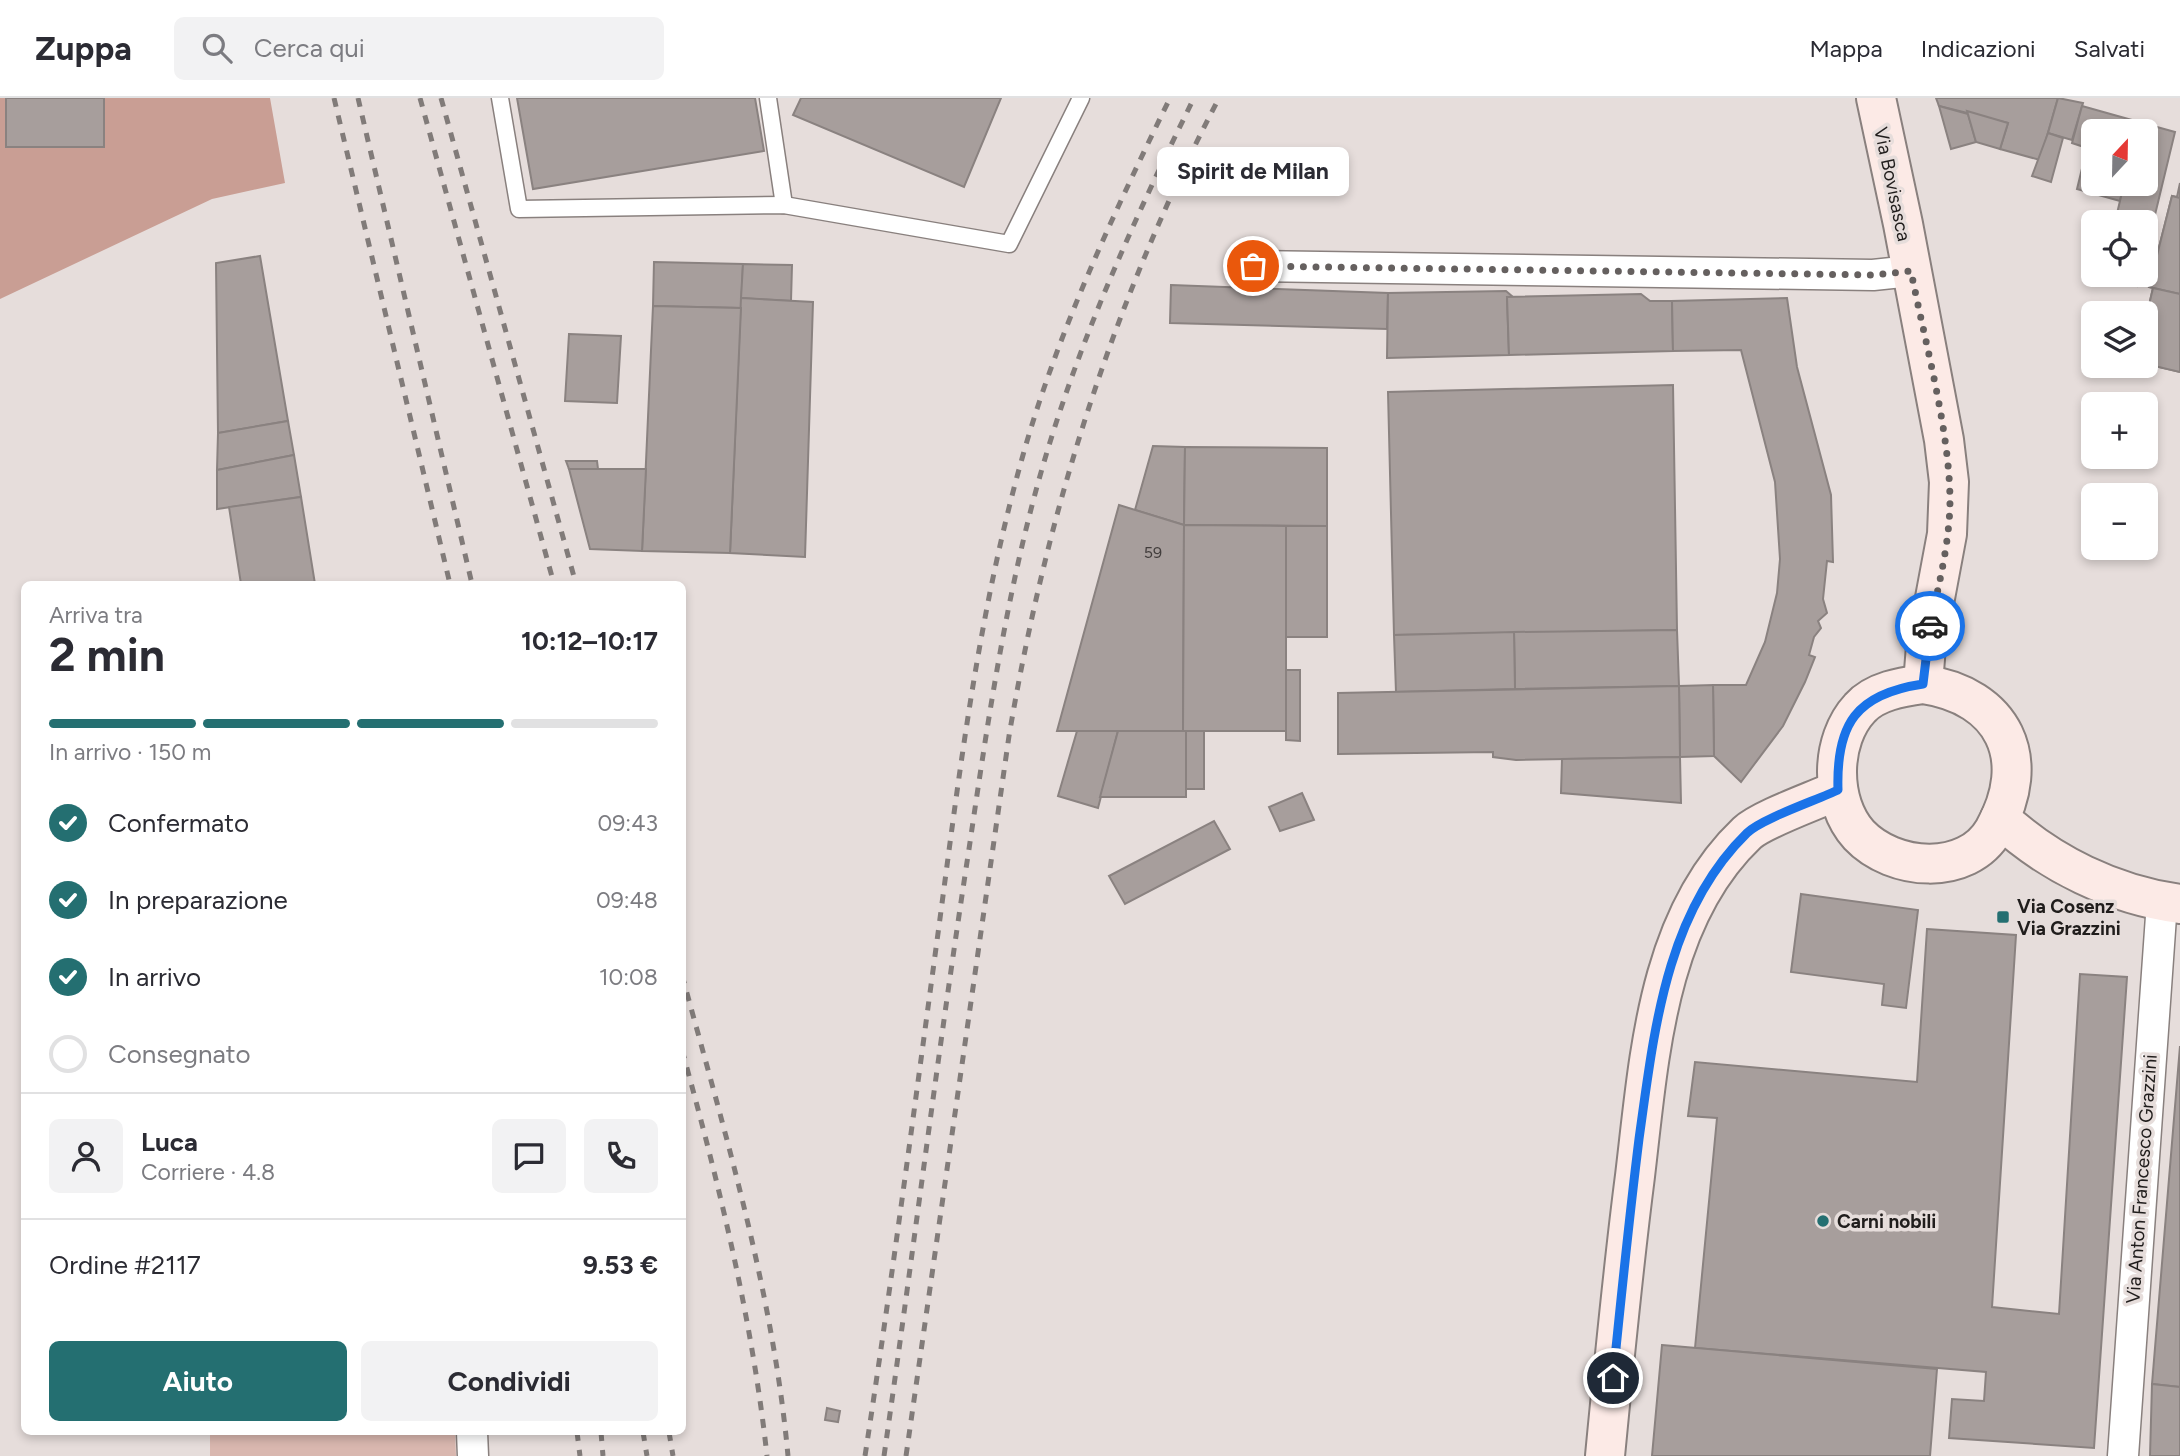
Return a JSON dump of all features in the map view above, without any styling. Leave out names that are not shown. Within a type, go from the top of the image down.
[{"type":"street","name":"Via Bovisasca","points":[[1876,98],[1944,440],[1950,500],[1941,572],[1926,646],[1923,684]]},
{"type":"street","points":[[1253,266],[1873,275],[1911,271]]},
{"type":"street","points":[[1923,684],[1950,688],[1973,699],[1991,715],[2003,733],[2010,752],[2010,792],[2000,818],[1990,837],[1957,861],[1915,862],[1891,855],[1859,835],[1850,821],[1838,790],[1840,742],[1861,706],[1899,688],[1923,684]]},
{"type":"street","points":[[1605,1456],[1626,1248],[1651,1053],[1675,954],[1703,892],[1749,831],[1838,790]]},
{"type":"street","points":[[2000,818],[2038,851],[2088,877],[2171,903]]},
{"type":"street","name":"Via Anton Francesco Grazzini","points":[[2123,1456],[2171,903]]},
{"type":"street","points":[[472,1435],[473,1456]]},
{"type":"lane","points":[[500,98],[519,209],[784,205],[1009,244],[1081,98]]},
{"type":"lane","points":[[768,98],[784,205]]},
{"type":"shaded area","points":[[0,98],[270,98],[285,183],[212,199],[0,299]]},
{"type":"shaded area","points":[[210,1435],[455,1435],[456,1456],[210,1456]]},
{"type":"building","points":[[6,98],[104,98],[104,147],[6,147]]},
{"type":"building","points":[[517,98],[755,98],[764,151],[533,189]]},
{"type":"building","points":[[801,98],[1001,98],[964,187],[793,115]]},
{"type":"building","points":[[1936,98],[2058,98],[2040,160],[2000,149],[2008,123],[1939,106]]},
{"type":"building","points":[[2058,98],[2083,103],[2072,140],[2048,133]]},
{"type":"building","points":[[1939,106],[1968,114],[1976,142],[1951,149]]},
{"type":"building","points":[[2082,106],[2128,119],[2081,119],[2081,146],[2072,143]]},
{"type":"building","points":[[1967,111],[2008,123],[2000,149],[1976,142]]},
{"type":"building","points":[[2158,127],[2175,132],[2156,210],[2118,210],[2121,196],[2158,196]]},
{"type":"building","points":[[2048,133],[2063,138],[2051,182],[2032,176]]},
{"type":"building","points":[[2081,173],[2081,190],[2077,189]]},
{"type":"building","points":[[2180,183],[2180,372],[2158,367],[2158,301],[2150,301],[2153,288],[2149,287],[2158,287],[2158,251],[2172,196],[2177,197]]},
{"type":"building","points":[[2102,196],[2121,196],[2120,201]]},
{"type":"building","points":[[2172,196],[2180,198],[2180,294],[2149,287],[2158,287],[2158,251]]},
{"type":"building","points":[[260,256],[288,421],[218,433],[216,263]]},
{"type":"building","points":[[654,262],[743,264],[741,308],[653,306]]},
{"type":"building","points":[[743,264],[792,265],[791,301],[741,298]]},
{"type":"building","points":[[1171,285],[1388,293],[1387,329],[1170,323]]},
{"type":"building","points":[[2153,288],[2180,294],[2180,372],[2158,367],[2158,301],[2150,301]]},
{"type":"building","points":[[1506,291],[1513,297],[1507,297],[1509,355],[1387,358],[1388,293]]},
{"type":"building","points":[[1641,294],[1650,301],[1672,301],[1673,351],[1509,355],[1507,297]]},
{"type":"building","points":[[741,298],[813,302],[805,557],[730,553]]},
{"type":"building","points":[[1787,298],[1797,367],[1831,495],[1833,562],[1827,561],[1823,599],[1827,613],[1818,621],[1821,628],[1814,637],[1809,655],[1815,657],[1805,682],[1783,726],[1741,782],[1714,756],[1713,685],[1746,685],[1765,642],[1777,593],[1780,559],[1775,482],[1741,350],[1673,351],[1672,301]]},
{"type":"building","points":[[653,306],[741,308],[730,553],[642,551]]},
{"type":"building","points":[[569,334],[621,336],[617,403],[565,401]]},
{"type":"building","points":[[1673,385],[1677,630],[1394,635],[1388,392]]},
{"type":"building","points":[[288,421],[294,455],[217,470],[218,433]]},
{"type":"building","points":[[1153,446],[1185,447],[1184,525],[1135,510]]},
{"type":"building","points":[[1185,447],[1327,448],[1327,526],[1184,525]]},
{"type":"building","points":[[294,455],[301,497],[217,509],[217,470]]},
{"type":"building","points":[[566,461],[597,461],[598,469],[569,469]]},
{"type":"building","points":[[569,469],[646,469],[642,551],[590,549]]},
{"type":"building","points":[[301,497],[315,581],[241,581],[229,507]]},
{"type":"building","points":[[1119,505],[1184,525],[1183,731],[1057,731]]},
{"type":"building","points":[[1184,525],[1286,526],[1286,731],[1183,731]]},
{"type":"building","points":[[1286,526],[1327,526],[1327,637],[1286,637]]},
{"type":"building","points":[[1677,630],[1679,686],[1515,689],[1514,632]]},
{"type":"building","points":[[1514,632],[1515,689],[1396,692],[1394,635]]},
{"type":"building","points":[[1286,670],[1300,670],[1300,741],[1286,740]]},
{"type":"building","points":[[1713,685],[1714,756],[1680,757],[1679,686]]},
{"type":"building","points":[[1679,686],[1680,757],[1516,760],[1493,757],[1493,752],[1338,754],[1338,693]]},
{"type":"building","points":[[1077,731],[1118,731],[1098,808],[1058,796]]},
{"type":"building","points":[[1118,731],[1186,731],[1186,797],[1100,797]]},
{"type":"building","points":[[1186,731],[1204,731],[1204,789],[1186,789]]},
{"type":"building","points":[[1680,757],[1681,803],[1561,793],[1562,759]]},
{"type":"building","points":[[1302,793],[1314,820],[1280,831],[1269,807]]},
{"type":"building","points":[[1214,821],[1230,849],[1125,904],[1109,876]]},
{"type":"building","points":[[1801,894],[1918,910],[1906,1008],[1882,1005],[1884,984],[1791,972]]},
{"type":"building","points":[[1927,929],[2016,935],[1992,1307],[2059,1314],[2080,974],[2127,977],[2094,1448],[1949,1438],[1952,1399],[1984,1401],[1986,1372],[1695,1348],[1717,1118],[1688,1116],[1695,1062],[1917,1082]]},
{"type":"building","points":[[2180,1046],[2180,1387],[2152,1384]]},
{"type":"building","points":[[1662,1345],[1937,1369],[1930,1456],[1652,1456]]},
{"type":"building","points":[[2152,1384],[2180,1387],[2180,1456],[2150,1456]]},
{"type":"building","points":[[827,1408],[840,1411],[838,1422],[825,1420]]},
{"type":"railway","points":[[334,98],[449,581]]},
{"type":"railway","points":[[358,98],[471,581]]},
{"type":"railway","points":[[420,98],[553,581]]},
{"type":"railway","points":[[441,98],[575,581]]},
{"type":"railway","points":[[865,1456],[963,748],[994,572],[1023,455],[1053,363],[1108,229],[1170,98]]},
{"type":"railway","points":[[884,1456],[976,801],[991,703],[1019,557],[1044,462],[1092,322],[1151,187],[1194,98]]},
{"type":"railway","points":[[906,1456],[1009,736],[1043,570],[1088,409],[1116,330],[1181,174],[1219,98]]},
{"type":"railway","points":[[686,990],[746,1213],[771,1334],[788,1456]]},
{"type":"railway","points":[[686,1065],[733,1252],[753,1353],[767,1456]]},
{"type":"railway","points":[[577,1435],[580,1456]]},
{"type":"railway","points":[[601,1435],[603,1456]]},
{"type":"railway","points":[[644,1435],[647,1456]]},
{"type":"railway","points":[[670,1435],[673,1456]]},
{"type":"way so far","points":[[1253,266],[1873,275],[1911,271],[1944,440],[1950,500],[1941,572],[1930,626]]},
{"type":"place","name":"Spirit de Milan","points":[[1253,266]]},
{"type":"place","name":"Via Cosenz Via Grazzini","points":[[2003,917]]},
{"type":"place","name":"Carni nobili","points":[[1823,1221]]},
{"type":"route","points":[[1613,1378],[1628,1227],[1651,1053],[1663,992],[1682,934],[1711,879],[1749,831],[1838,790],[1840,742],[1849,723],[1861,706],[1878,696],[1899,688],[1923,684],[1930,626]]}]
